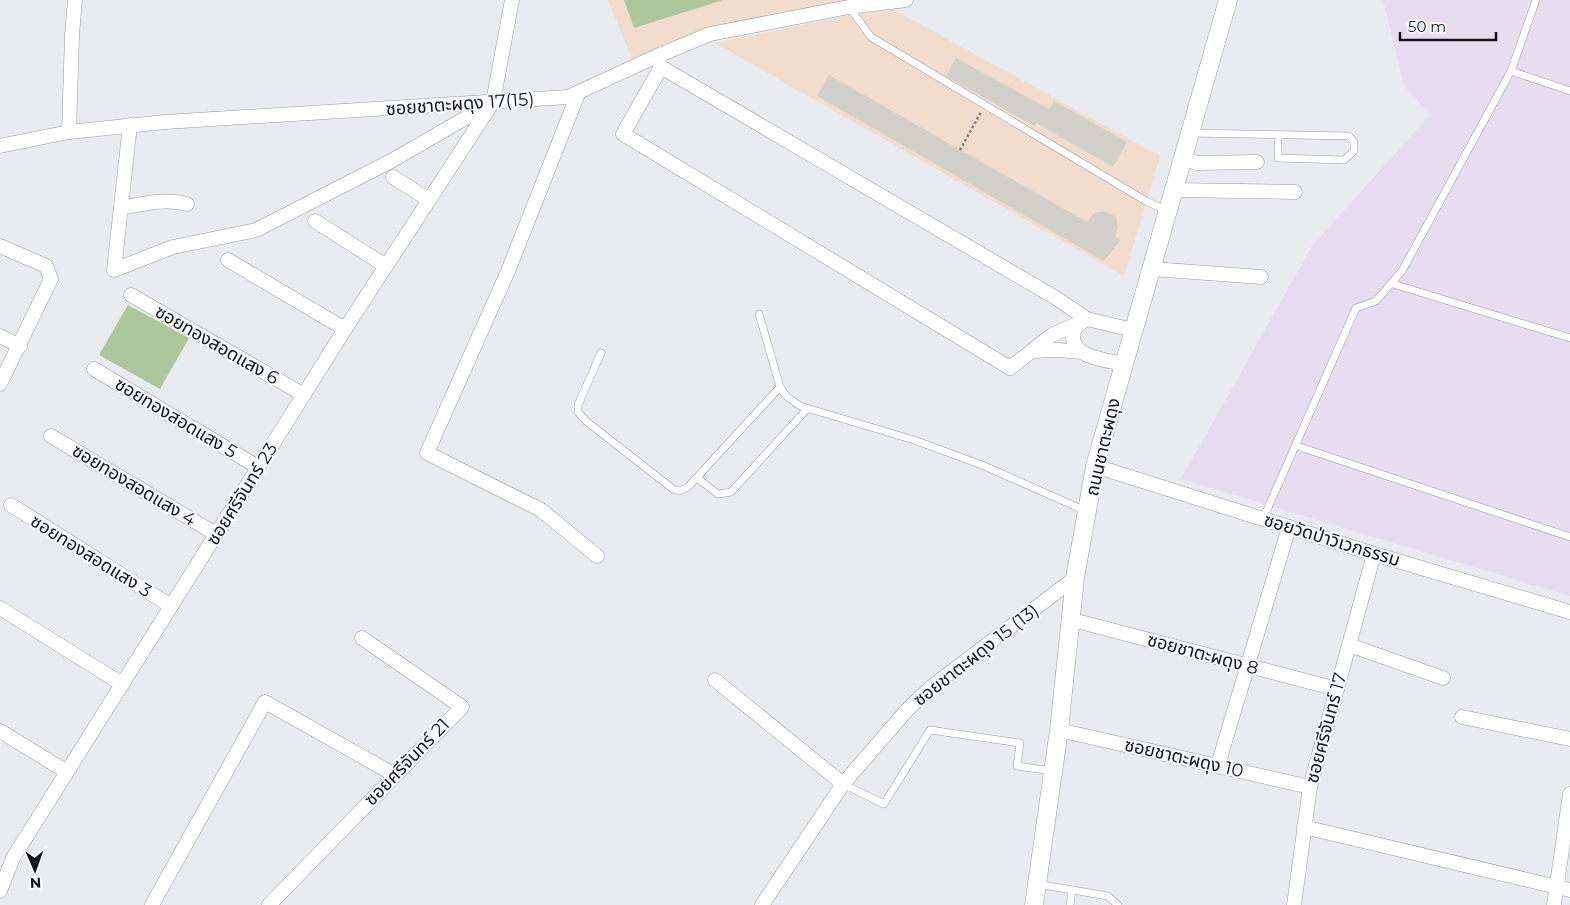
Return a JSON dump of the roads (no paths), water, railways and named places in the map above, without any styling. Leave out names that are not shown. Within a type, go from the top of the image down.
[{"type":"street","points":[[69,132],[75,0]]},
{"type":"street","points":[[130,125],[114,270],[173,247],[256,230],[391,161],[493,102],[512,0]]},
{"type":"street","name":"ซอยชาตะผดุง 17(15)","points":[[0,146],[69,132],[130,125],[568,97],[659,61],[710,34],[848,4],[906,0]]},
{"type":"street","name":"ถนนชาตะผดุง","points":[[1034,905],[1059,730],[1069,619],[1095,466],[1228,0]]},
{"type":"street","points":[[1083,321],[1052,335],[1010,368],[623,134],[659,61],[1056,298],[1083,321],[1133,330]]},
{"type":"street","points":[[578,94],[508,271],[427,453],[541,510],[597,556]]},
{"type":"street","name":"ซอยศรีจันทร์ 23","points":[[0,891],[13,858],[345,329],[493,102]]},
{"type":"street","points":[[1182,158],[1197,163],[1257,162]]},
{"type":"street","points":[[393,177],[429,200]]},
{"type":"street","points":[[1173,190],[1295,192]]},
{"type":"street","points":[[121,208],[159,201],[177,201],[188,204]]},
{"type":"street","points":[[315,221],[386,266]]},
{"type":"street","points":[[0,246],[46,266],[51,279],[0,384]]},
{"type":"street","points":[[228,260],[345,329]]},
{"type":"street","points":[[1152,269],[1261,277]]},
{"type":"street","name":"ซอยทองสอดแสง 6","points":[[131,295],[304,395]]},
{"type":"street","points":[[1082,352],[1073,340],[1074,331],[1083,321]]},
{"type":"street","points":[[0,336],[20,346]]},
{"type":"street","points":[[1032,352],[1058,350],[1082,352],[1123,364]]},
{"type":"street","name":"ซอยทองสอดแสง 5","points":[[94,369],[258,467]]},
{"type":"street","name":"ซอยทองสอดแสง 4","points":[[52,436],[216,534]]},
{"type":"street","name":"ซอยวัดป่าวิเวกธรรม","points":[[1095,466],[1374,554],[1570,612]]},
{"type":"street","name":"ซอยทองสอดแสง 3","points":[[11,505],[171,606]]},
{"type":"street","points":[[1218,765],[1289,527]]},
{"type":"street","name":"ซอยศรีจันทร์ 17","points":[[1294,905],[1310,787],[1374,554]]},
{"type":"street","name":"ซอยชาตะผดุง 15 (13)","points":[[762,905],[843,784],[907,710],[930,688],[1075,578]]},
{"type":"street","points":[[0,608],[122,684]]},
{"type":"street","name":"ซอยชาตะผดุง 8","points":[[1069,619],[1336,689]]},
{"type":"street","name":"ซอยศรีจันทร์ 21","points":[[269,905],[462,707],[362,638]]},
{"type":"street","points":[[1349,645],[1443,678]]},
{"type":"street","points":[[715,680],[843,784]]},
{"type":"street","points":[[152,905],[266,702],[395,775]]},
{"type":"street","points":[[1462,717],[1570,740]]},
{"type":"street","name":"ซอยชาตะผดุง 10","points":[[1059,730],[1310,787]]},
{"type":"street","points":[[0,731],[67,772]]},
{"type":"street","points":[[1554,905],[1563,889],[1570,794]]},
{"type":"street","points":[[1304,827],[1563,889]]},
{"type":"lane","points":[[1263,519],[1297,446],[1356,308],[1376,301],[1392,284],[1511,72],[1536,0]]},
{"type":"lane","points":[[848,4],[871,37],[1146,201],[1167,211]]},
{"type":"lane","points":[[1511,72],[1570,91]]},
{"type":"lane","points":[[1190,133],[1349,136],[1354,142],[1354,151],[1344,160],[1278,158],[1278,135]]},
{"type":"lane","points":[[1392,284],[1570,338]]},
{"type":"lane","points":[[759,314],[780,387],[786,396],[806,409],[914,440],[982,465],[1088,512]]},
{"type":"lane","points":[[601,353],[578,406],[581,417],[673,489],[684,490],[697,478],[780,387]]},
{"type":"lane","points":[[697,478],[718,494],[731,492],[806,409]]},
{"type":"lane","points":[[1297,446],[1570,537]]},
{"type":"lane","points":[[843,784],[884,804],[930,730],[1020,743],[1017,766],[1052,771]]},
{"type":"lane","points":[[1036,884],[1108,896],[1118,905]]},
{"type":"lane","points":[[1070,905],[1072,890]]}]
